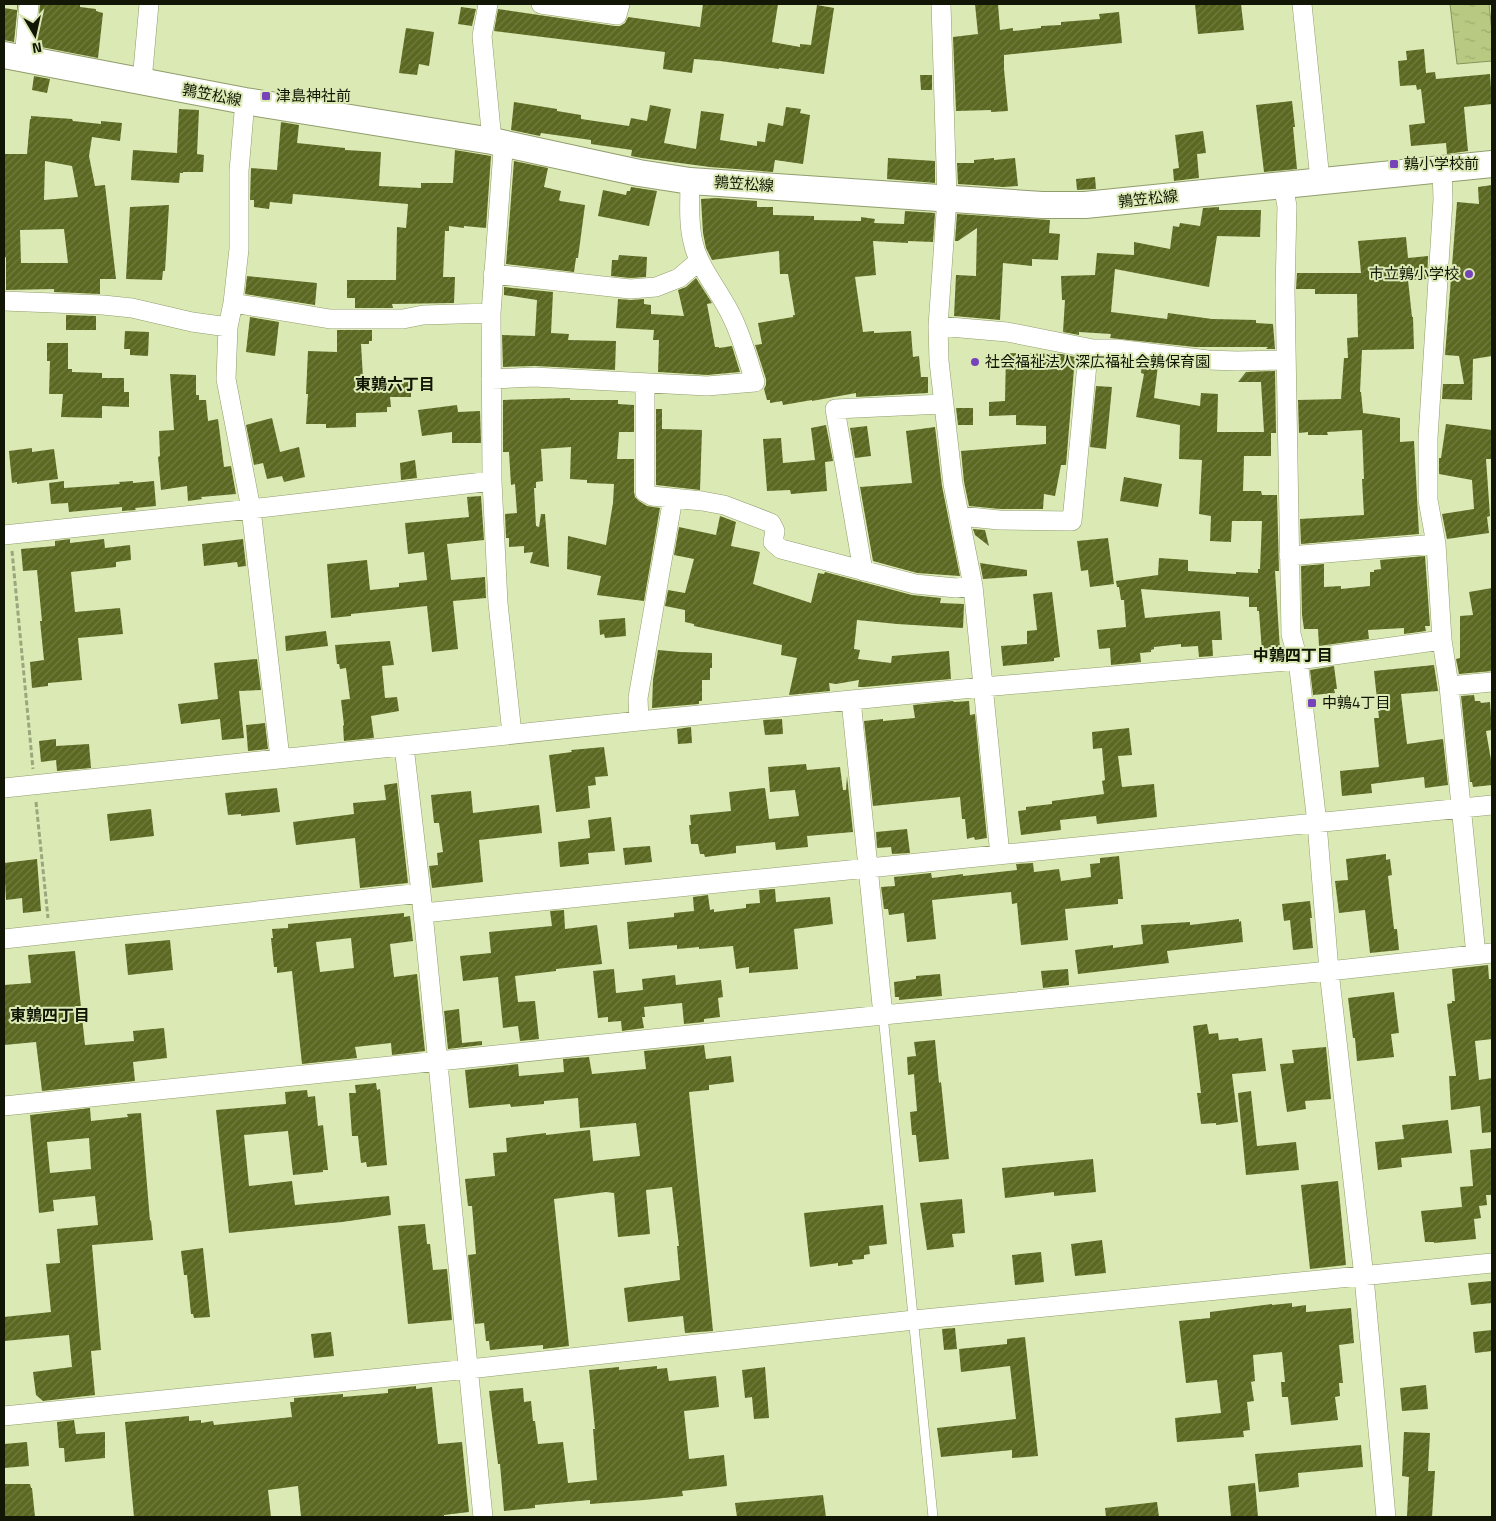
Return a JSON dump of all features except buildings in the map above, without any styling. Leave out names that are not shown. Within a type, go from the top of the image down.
[{"type":"main road","name":"鶉笠松線","points":[[14,57],[245,101],[492,141],[639,173],[690,181],[1042,205],[1085,205],[1492,164]]},
{"type":"street","points":[[14,57],[29,4]]},
{"type":"street","points":[[142,81],[149,4]]},
{"type":"street","points":[[488,4],[482,36],[492,141],[503,151],[491,313],[492,481],[498,603],[512,734]]},
{"type":"street","points":[[542,4],[617,14],[620,4]]},
{"type":"street","points":[[941,4],[947,198],[938,326],[939,361],[953,484],[973,586],[1000,855]]},
{"type":"street","points":[[1302,4],[1320,180]]},
{"type":"street","points":[[245,101],[239,171],[239,249],[233,303],[228,326],[226,378],[251,509],[280,758]]},
{"type":"street","points":[[4,1106],[1484,954],[1460,808],[1449,686],[1442,640],[1436,544],[1428,500],[1428,438],[1442,200],[1442,168]]},
{"type":"street","points":[[492,379],[534,378],[707,386],[756,382],[732,316],[699,261],[693,243],[690,222],[690,181]]},
{"type":"street","points":[[1283,185],[1287,206],[1285,290],[1290,634],[1298,660],[1317,823],[1329,971],[1364,1277],[1386,1517]]},
{"type":"street","points":[[493,274],[630,290],[656,287],[679,278],[699,261]]},
{"type":"street","points":[[4,301],[132,308],[192,322],[228,326]]},
{"type":"street","points":[[233,303],[330,319],[403,320],[423,314],[491,313]]},
{"type":"street","points":[[938,326],[1007,332],[1093,350],[1116,349],[1208,360],[1286,360]]},
{"type":"street","points":[[960,516],[999,520],[1072,521],[1087,364],[1086,348]]},
{"type":"street","points":[[645,383],[645,492],[652,496],[724,505],[771,523],[775,531],[773,542],[781,549],[915,584],[956,588],[973,586]]},
{"type":"street","points":[[863,571],[835,409],[943,404]]},
{"type":"street","points":[[7,535],[492,481]]},
{"type":"street","points":[[639,721],[638,698],[673,498]]},
{"type":"street","points":[[1289,556],[1436,544]]},
{"type":"street","points":[[4,788],[851,700],[1298,660],[1442,640]]},
{"type":"street","points":[[1449,686],[1492,682]]},
{"type":"street","points":[[851,700],[883,1015]]},
{"type":"street","points":[[404,746],[421,894],[483,1517]]},
{"type":"street","points":[[423,914],[868,867],[1492,805]]},
{"type":"street","points":[[4,938],[421,894]]},
{"type":"street","points":[[4,1416],[469,1369],[914,1320],[1492,1263]]},
{"type":"lane","points":[[883,1015],[933,1517]]},
{"type":"path","points":[[7,535],[49,934]]},
{"type":"water","points":[[1450,4],[1489,4],[1492,32],[1492,61],[1457,64]]},
{"type":"place","name":"津島神社前","points":[[266,96]]},
{"type":"place","name":"鶉小学校前","points":[[1394,164]]},
{"type":"place","name":"市立鶉小学校","points":[[1469,274]]},
{"type":"place","name":"社会福祉法人深広福祉会鶉保育園","points":[[975,362]]},
{"type":"place","name":"中鶉4丁目","points":[[1312,703]]},
{"type":"district","name":"東鶉六丁目","points":[[395,384]]},
{"type":"district","name":"中鶉四丁目","points":[[1293,655]]},
{"type":"district","name":"東鶉四丁目","points":[[50,1015]]}]
